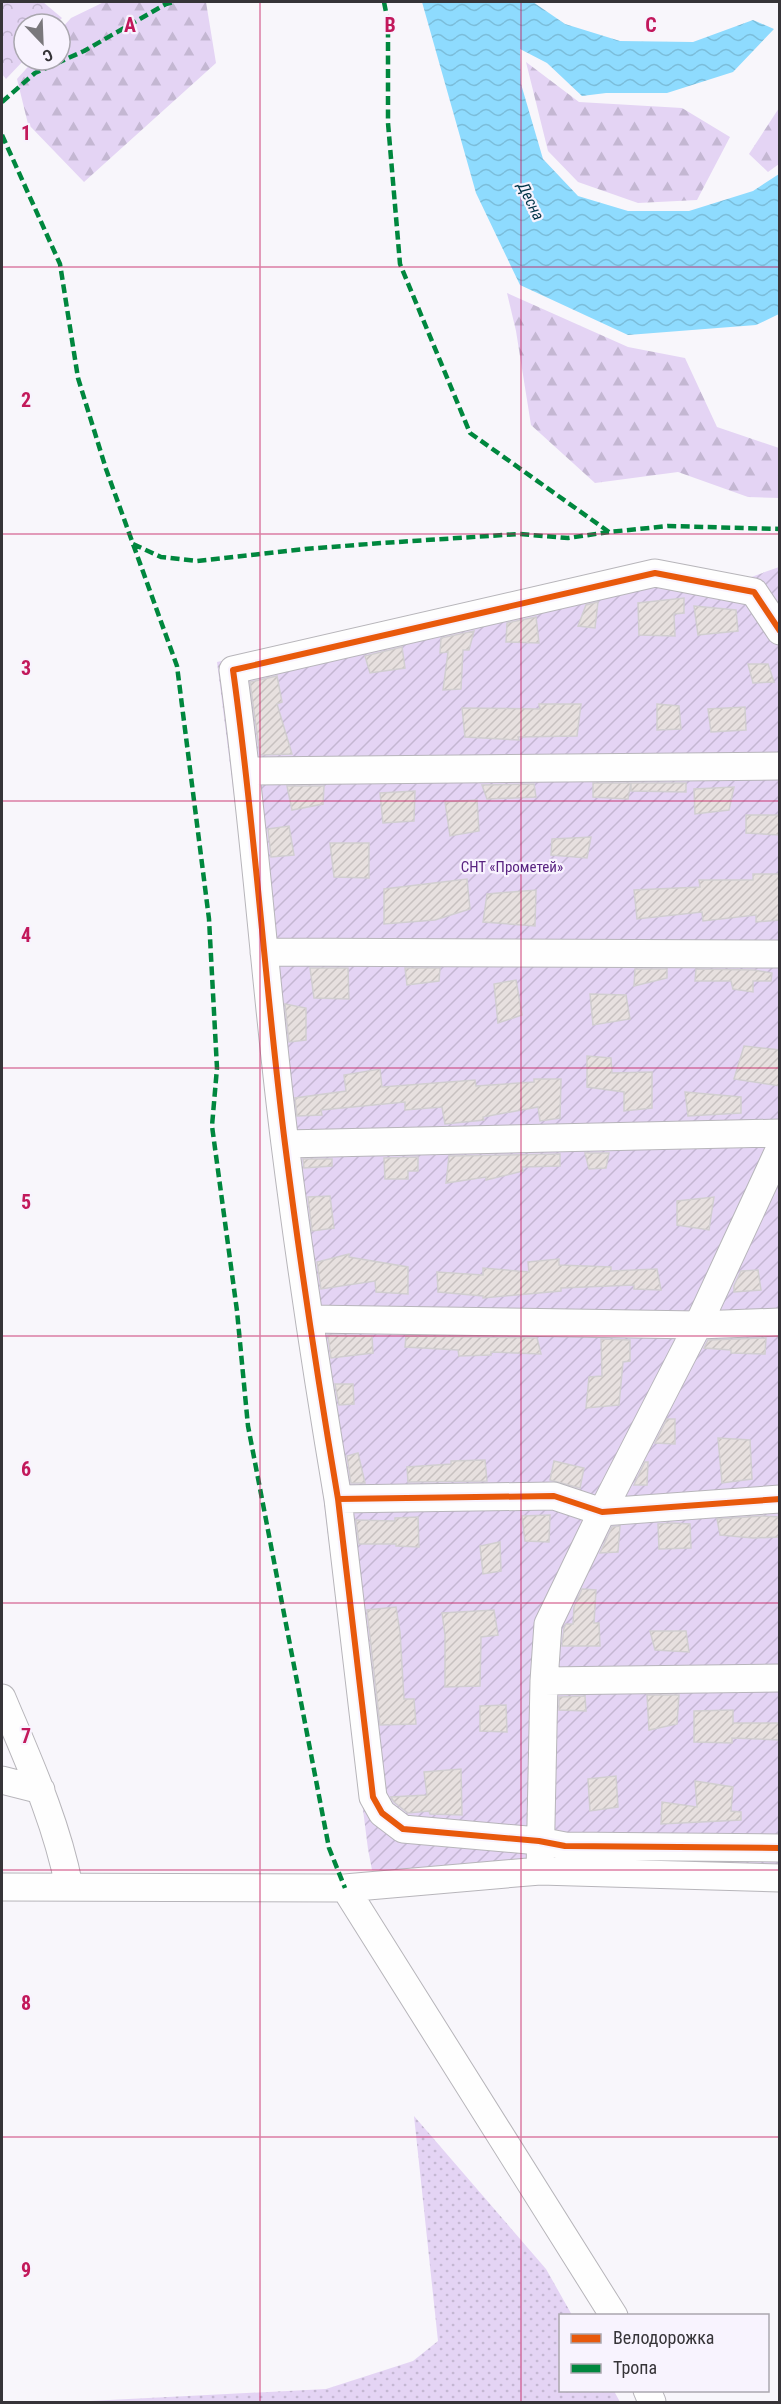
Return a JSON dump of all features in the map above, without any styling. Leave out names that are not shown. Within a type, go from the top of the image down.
[{"type":"street","points":[[780,631],[754,592],[655,573],[232,670],[247,771],[285,1144],[338,1499],[373,1797],[382,1813],[403,1829],[539,1841],[566,1846],[780,1848]]},
{"type":"street","points":[[247,771],[780,766]]},
{"type":"street","points":[[264,952],[780,954]]},
{"type":"street","points":[[285,1144],[780,1133]]},
{"type":"street","points":[[540,1871],[544,1681],[548,1624],[698,1324],[780,1148]]},
{"type":"street","points":[[310,1319],[698,1324],[780,1322]]},
{"type":"street","points":[[338,1499],[554,1496],[602,1512],[780,1499]]},
{"type":"street","points":[[544,1681],[780,1678]]},
{"type":"street","points":[[2,1698],[41,1790],[61,1847],[69,1886]]},
{"type":"street","points":[[2,1780],[41,1790]]},
{"type":"street","points":[[2,1887],[345,1888],[540,1871],[780,1878]]},
{"type":"street","points":[[345,1888],[613,2314]]},
{"type":"green space","points":[[2,2],[43,2],[55,12],[12,12],[13,72],[6,79],[2,74]]},
{"type":"green space","points":[[104,2],[206,2],[216,63],[84,182],[28,124],[17,79],[23,72],[72,72],[72,18]]},
{"type":"green space","points":[[526,62],[579,102],[682,108],[730,137],[697,200],[638,203],[578,182],[548,151]]},
{"type":"green space","points":[[779,108],[779,164],[768,172],[749,154]]},
{"type":"green space","points":[[507,293],[628,347],[685,358],[717,427],[779,448],[779,498],[748,497],[678,472],[595,483],[531,425],[516,331]]},
{"type":"green space","name":"СНТ «Прометей»","points":[[647,562],[740,581],[779,567],[779,1864],[372,1870],[217,662]]},
{"type":"green space","points":[[414,2116],[546,2269],[571,2314],[559,2314],[559,2392],[615,2392],[620,2402],[70,2402],[326,2389],[413,2361],[438,2341]]},
{"type":"water","name":"Десна","points":[[422,2],[533,2],[565,24],[620,41],[693,42],[753,20],[774,29],[733,72],[667,93],[606,93],[582,96],[547,63],[520,49],[521,84],[543,159],[578,196],[628,211],[689,211],[753,191],[779,174],[779,314],[756,325],[628,335],[520,285],[476,193]]},
{"type":"building","points":[[684,598],[684,613],[674,614],[675,636],[639,635],[638,603]]},
{"type":"building","points":[[598,602],[595,628],[578,626],[586,605]]},
{"type":"building","points":[[694,606],[736,610],[738,631],[698,635]]},
{"type":"building","points":[[536,617],[539,643],[506,642],[507,623]]},
{"type":"building","points":[[474,631],[469,650],[463,650],[461,689],[443,690],[448,652],[440,653],[441,638]]},
{"type":"building","points":[[402,647],[405,668],[370,673],[365,656]]},
{"type":"building","points":[[748,664],[768,664],[774,682],[753,683]]},
{"type":"building","points":[[277,676],[282,702],[277,704],[292,754],[260,755],[250,682]]},
{"type":"building","points":[[539,704],[581,704],[577,736],[518,737],[519,740],[465,737],[462,708],[540,709]]},
{"type":"building","points":[[657,704],[679,706],[681,729],[657,730]]},
{"type":"building","points":[[745,707],[746,730],[711,732],[708,709]]},
{"type":"building","points":[[593,783],[631,783],[628,799],[593,797]]},
{"type":"building","points":[[631,783],[686,783],[686,792],[631,791]]},
{"type":"building","points":[[534,784],[536,797],[487,799],[482,785]]},
{"type":"building","points":[[287,786],[324,786],[323,804],[292,810]]},
{"type":"building","points":[[734,787],[729,810],[695,814],[694,789]]},
{"type":"building","points":[[415,791],[414,821],[383,823],[380,793]]},
{"type":"building","points":[[477,800],[479,831],[450,836],[445,802]]},
{"type":"building","points":[[746,815],[780,815],[780,835],[746,833]]},
{"type":"building","points":[[289,826],[294,855],[271,857],[268,829]]},
{"type":"building","points":[[591,837],[587,858],[551,855],[552,839]]},
{"type":"building","points":[[330,843],[369,843],[369,878],[334,877]]},
{"type":"building","points":[[753,874],[780,874],[780,920],[756,922],[756,915],[703,921],[702,912],[637,919],[634,890],[700,887],[699,880],[753,880]]},
{"type":"building","points":[[467,879],[470,909],[435,920],[384,924],[384,889]]},
{"type":"building","points":[[536,890],[535,926],[483,922],[487,894]]},
{"type":"building","points":[[310,968],[348,968],[349,999],[314,998]]},
{"type":"building","points":[[405,968],[440,968],[439,981],[407,985]]},
{"type":"building","points":[[635,969],[667,969],[667,978],[634,986]]},
{"type":"building","points":[[696,969],[754,970],[772,973],[771,981],[753,981],[753,992],[733,989],[731,981],[695,981]]},
{"type":"building","points":[[516,980],[522,1015],[498,1023],[494,984]]},
{"type":"building","points":[[590,994],[626,995],[630,1019],[593,1025]]},
{"type":"building","points":[[285,1004],[306,1008],[306,1040],[289,1042]]},
{"type":"building","points":[[744,1046],[780,1050],[780,1086],[734,1079]]},
{"type":"building","points":[[587,1056],[611,1058],[612,1073],[652,1072],[652,1108],[624,1111],[624,1092],[587,1087]]},
{"type":"building","points":[[380,1069],[382,1087],[475,1080],[476,1086],[534,1082],[534,1079],[561,1079],[560,1118],[540,1121],[538,1107],[483,1117],[484,1120],[445,1124],[442,1107],[405,1110],[405,1102],[321,1110],[322,1115],[297,1116],[295,1098],[346,1091],[344,1075]]},
{"type":"building","points":[[685,1092],[741,1097],[741,1113],[688,1116]]},
{"type":"building","points":[[585,1153],[609,1153],[606,1168],[589,1169]]},
{"type":"building","points":[[560,1154],[560,1166],[522,1167],[523,1171],[486,1180],[486,1177],[446,1183],[449,1156]]},
{"type":"building","points":[[418,1157],[418,1171],[408,1171],[408,1179],[385,1179],[384,1158]]},
{"type":"building","points":[[303,1159],[332,1159],[332,1166],[304,1168]]},
{"type":"building","points":[[330,1196],[334,1228],[312,1231],[308,1197]]},
{"type":"building","points":[[714,1197],[709,1230],[677,1225],[677,1201]]},
{"type":"building","points":[[349,1254],[349,1257],[408,1267],[408,1294],[376,1292],[375,1281],[321,1289],[317,1262]]},
{"type":"building","points":[[559,1259],[559,1265],[611,1267],[611,1271],[657,1269],[661,1290],[634,1289],[634,1285],[561,1288],[561,1291],[483,1298],[483,1296],[438,1292],[437,1272],[483,1275],[483,1268],[529,1272],[528,1262]]},
{"type":"building","points":[[758,1270],[761,1290],[734,1292],[734,1286],[741,1271]]},
{"type":"building","points":[[328,1335],[372,1336],[373,1353],[331,1358]]},
{"type":"building","points":[[406,1336],[537,1338],[541,1354],[491,1352],[491,1355],[459,1356],[458,1350],[405,1347]]},
{"type":"building","points":[[766,1338],[765,1354],[731,1353],[731,1350],[704,1348],[708,1340]]},
{"type":"building","points":[[601,1339],[630,1340],[630,1361],[623,1362],[619,1405],[586,1408],[589,1377],[602,1376]]},
{"type":"building","points":[[335,1384],[353,1384],[354,1404],[339,1405]]},
{"type":"building","points":[[667,1419],[675,1419],[675,1444],[655,1443]]},
{"type":"building","points":[[718,1438],[750,1440],[752,1479],[722,1483]]},
{"type":"building","points":[[358,1453],[365,1483],[351,1483],[347,1456]]},
{"type":"building","points":[[485,1460],[487,1481],[408,1482],[407,1467],[451,1464],[451,1461]]},
{"type":"building","points":[[554,1461],[584,1468],[580,1488],[550,1480]]},
{"type":"building","points":[[645,1462],[648,1462],[647,1485],[634,1485]]},
{"type":"building","points":[[550,1515],[549,1542],[525,1541],[522,1516]]},
{"type":"building","points":[[418,1517],[419,1547],[396,1546],[396,1544],[359,1544],[356,1520],[395,1521],[395,1518]]},
{"type":"building","points":[[780,1517],[780,1537],[753,1538],[720,1535],[717,1519]]},
{"type":"building","points":[[658,1524],[690,1524],[691,1548],[659,1549]]},
{"type":"building","points":[[620,1526],[618,1552],[600,1553],[612,1527]]},
{"type":"building","points":[[500,1542],[501,1571],[483,1574],[480,1546]]},
{"type":"building","points":[[582,1589],[596,1590],[594,1623],[599,1623],[600,1646],[562,1646],[564,1628],[566,1624],[573,1624],[574,1607]]},
{"type":"building","points":[[396,1607],[400,1632],[404,1699],[414,1699],[416,1724],[380,1725],[367,1610]]},
{"type":"building","points":[[494,1610],[498,1635],[481,1637],[480,1686],[445,1687],[445,1635],[442,1613]]},
{"type":"building","points":[[650,1631],[686,1631],[689,1652],[655,1650]]},
{"type":"building","points":[[647,1695],[679,1695],[677,1724],[649,1730]]},
{"type":"building","points":[[585,1696],[586,1711],[559,1710],[559,1697]]},
{"type":"building","points":[[506,1705],[507,1732],[480,1731],[480,1706]]},
{"type":"building","points":[[733,1710],[733,1723],[780,1723],[780,1740],[732,1738],[732,1743],[694,1742],[694,1711]]},
{"type":"building","points":[[461,1769],[462,1815],[430,1814],[429,1811],[408,1813],[391,1797],[427,1795],[424,1772]]},
{"type":"building","points":[[616,1776],[618,1807],[590,1811],[588,1779]]},
{"type":"building","points":[[695,1781],[733,1787],[731,1811],[741,1812],[741,1820],[661,1824],[662,1802],[697,1807]]},
{"type":"marked path","points":[[2,102],[35,73],[84,51],[166,4],[174,2]]},
{"type":"marked path","points":[[384,2],[388,22],[388,123],[400,264],[470,433],[609,532],[668,526],[780,529]]},
{"type":"marked path","points":[[2,135],[60,264],[78,378],[106,469],[177,666],[209,919],[217,1068],[212,1126],[237,1311],[248,1426],[329,1848],[345,1888]]},
{"type":"marked path","points":[[133,544],[161,557],[197,561],[382,543],[519,534],[568,538],[609,532]]},
{"type":"cycle path","points":[[338,1499],[285,1144],[248,788],[233,670],[655,573],[754,592],[780,631]]},
{"type":"cycle path","points":[[780,1499],[602,1512],[554,1496],[338,1499],[373,1797],[382,1813],[403,1829],[539,1841],[565,1846],[780,1848]]}]
